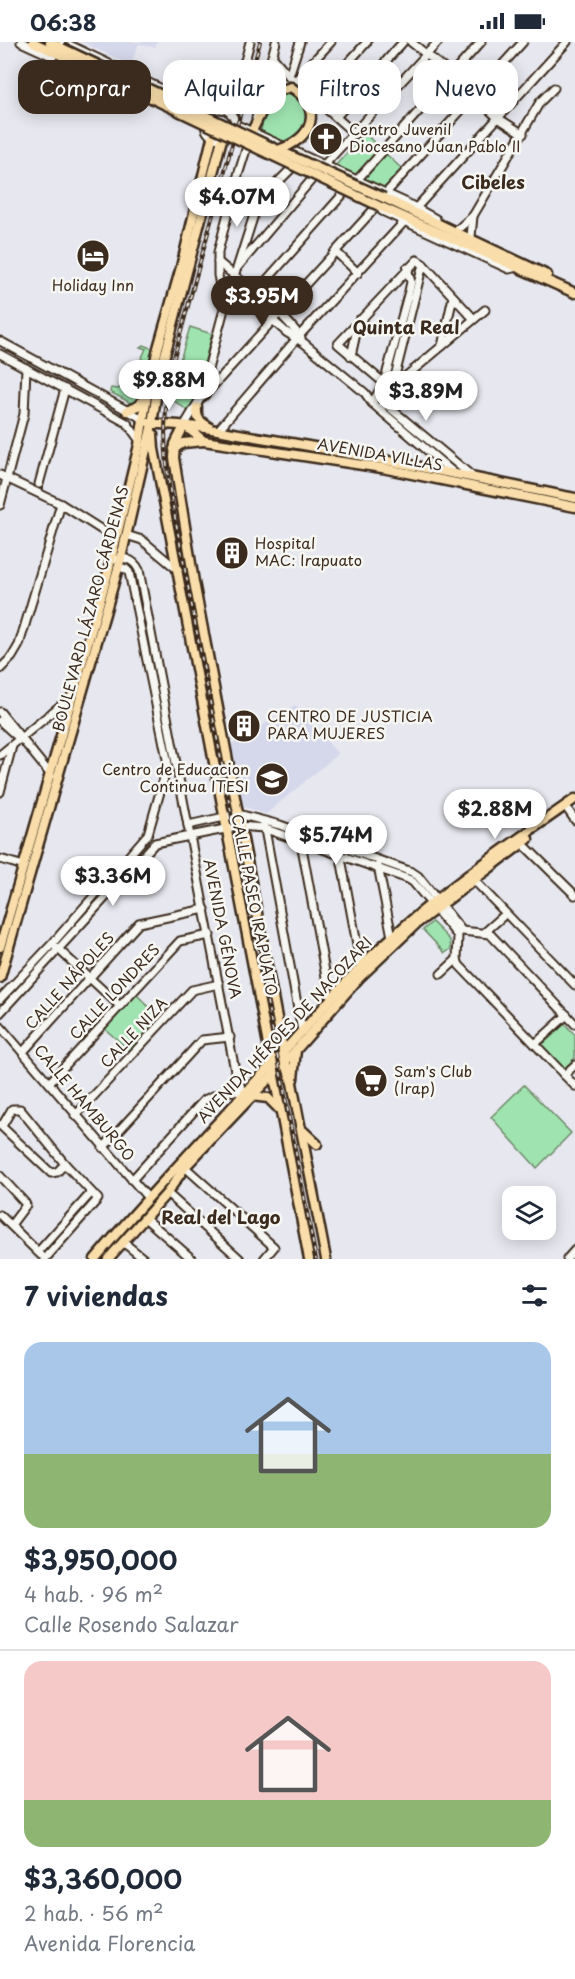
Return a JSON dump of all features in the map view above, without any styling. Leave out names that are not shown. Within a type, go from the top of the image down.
[{"type":"main road","points":[[33,42],[61,48],[381,201],[575,287]]},
{"type":"main road","points":[[51,42],[575,293]]},
{"type":"main road","points":[[252,131],[269,97],[275,92],[291,87],[305,98],[311,111],[311,125],[298,142],[278,150]]},
{"type":"main road","name":"BOULEVARD LÁZARO CÁRDENAS","points":[[0,947],[3,928],[24,866],[111,561],[139,443],[147,396],[212,138]]},
{"type":"main road","name":"BOULEVARD LÁZARO CÁRDENAS","points":[[0,978],[123,559],[126,535],[152,424],[159,378],[225,138]]},
{"type":"main road","points":[[171,300],[176,315]]},
{"type":"main road","points":[[127,411],[138,406],[147,396]]},
{"type":"main road","points":[[199,403],[196,413],[199,421],[209,427]]},
{"type":"main road","points":[[139,443],[146,429],[152,424],[143,419]]},
{"type":"main road","name":"AVENIDA VILLAS","points":[[152,424],[209,427],[430,468],[455,474],[470,481],[575,507]]},
{"type":"main road","name":"CALLE PASEO IRAPUATO","points":[[152,424],[154,449],[309,1259]]},
{"type":"main road","points":[[174,450],[184,426]]},
{"type":"main road","name":"AVENIDA VILLAS","points":[[184,426],[204,441],[340,460],[419,475],[575,498]]},
{"type":"main road","points":[[174,450],[186,442],[204,441]]},
{"type":"main road","name":"CALLE PASEO IRAPUATO","points":[[174,450],[194,582],[285,1060],[292,1083],[326,1259]]},
{"type":"main road","points":[[419,475],[428,473],[430,468]]},
{"type":"main road","points":[[123,512],[121,529],[126,535]]},
{"type":"main road","name":"AVENIDA HÉROES DE NACOZARI","points":[[94,1259],[148,1198],[248,1094],[296,1050],[323,1006],[361,966],[392,937],[575,799]]},
{"type":"main road","name":"AVENIDA HÉROES DE NACOZARI","points":[[520,841],[571,807]]},
{"type":"main road","name":"AVENIDA HÉROES DE NACOZARI","points":[[108,1259],[167,1193],[185,1167],[284,1049],[306,1032],[360,976],[436,905]]},
{"type":"main road","points":[[292,1083],[296,1050]]},
{"type":"main road","points":[[248,1094],[268,1098],[280,1110]]},
{"type":"main road","points":[[301,1129],[317,1144]]},
{"type":"street","points":[[21,42],[60,60]]},
{"type":"street","points":[[245,60],[250,42]]},
{"type":"street","points":[[225,309],[218,275],[221,240],[276,42]]},
{"type":"street","points":[[292,78],[300,42]]},
{"type":"street","points":[[292,78],[331,42]]},
{"type":"street","points":[[351,60],[367,42]]},
{"type":"street","points":[[336,117],[403,42]]},
{"type":"street","points":[[411,42],[431,60]]},
{"type":"street","points":[[235,272],[324,165],[438,42]]},
{"type":"street","points":[[466,60],[482,42]]},
{"type":"street","points":[[507,60],[523,42]]},
{"type":"street","points":[[416,208],[567,42]]},
{"type":"street","points":[[61,48],[99,60]]},
{"type":"street","points":[[272,56],[298,83]]},
{"type":"street","points":[[457,230],[473,216],[540,102],[554,88]]},
{"type":"street","points":[[151,102],[204,126]]},
{"type":"street","points":[[187,118],[191,114]]},
{"type":"street","points":[[208,114],[204,126],[212,138],[225,138],[247,146],[344,193],[416,208],[486,246]]},
{"type":"street","points":[[225,138],[233,131],[235,123],[231,114]]},
{"type":"street","points":[[332,114],[355,134]]},
{"type":"street","points":[[357,180],[417,114]]},
{"type":"street","points":[[184,426],[199,403],[272,320],[459,114]]},
{"type":"street","points":[[494,114],[523,134]]},
{"type":"street","points":[[235,123],[357,180],[404,222],[509,269],[517,267]]},
{"type":"street","points":[[199,403],[225,309],[236,284],[235,272],[258,202],[292,168]]},
{"type":"street","points":[[249,300],[344,193]]},
{"type":"street","points":[[471,237],[473,216]]},
{"type":"street","points":[[219,429],[404,222]]},
{"type":"street","points":[[335,251],[358,273]]},
{"type":"street","points":[[392,388],[338,344],[407,268],[417,260],[423,264],[474,320]]},
{"type":"street","points":[[218,262],[235,272]]},
{"type":"street","points":[[374,400],[384,383],[423,264]]},
{"type":"street","points":[[382,406],[392,388],[403,329],[411,282],[407,268]]},
{"type":"street","points":[[236,284],[255,293],[279,314],[300,340]]},
{"type":"street","points":[[236,284],[249,300],[272,320],[382,406],[470,481]]},
{"type":"street","points":[[442,346],[453,297]]},
{"type":"street","points":[[392,388],[485,310]]},
{"type":"street","points":[[351,356],[359,320]]},
{"type":"street","points":[[0,341],[143,419]]},
{"type":"street","points":[[0,354],[127,423],[139,443]]},
{"type":"street","points":[[18,363],[22,354]]},
{"type":"street","points":[[0,505],[4,477],[24,414],[26,368]]},
{"type":"street","points":[[39,484],[65,389]]},
{"type":"street","points":[[382,406],[455,474]]},
{"type":"street","points":[[4,477],[61,504],[116,539]]},
{"type":"street","points":[[0,669],[12,657],[19,645],[61,504]]},
{"type":"street","points":[[126,535],[142,540],[178,570]]},
{"type":"street","points":[[111,561],[123,559]]},
{"type":"street","name":"AVENIDA GÉNOVA","points":[[148,834],[172,763],[160,678],[139,570],[136,564],[123,559],[123,567],[129,572],[151,680],[172,763],[188,825],[190,834],[237,1081],[248,1094]]},
{"type":"street","points":[[151,680],[160,678]]},
{"type":"street","points":[[0,755],[22,740],[84,687]]},
{"type":"street","points":[[0,712],[57,782]]},
{"type":"street","points":[[0,721],[22,740]]},
{"type":"street","points":[[0,792],[12,746]]},
{"type":"street","points":[[571,807],[575,820]]},
{"type":"street","points":[[188,825],[238,814],[413,882],[462,931],[485,932],[494,938],[575,1024]]},
{"type":"street","points":[[264,824],[306,1032]]},
{"type":"street","points":[[0,1013],[155,843],[190,834],[264,824],[300,832],[339,845],[417,876],[458,936],[459,965],[575,1086]]},
{"type":"street","points":[[300,832],[330,993]]},
{"type":"street","points":[[0,999],[52,944],[148,834],[155,843]]},
{"type":"street","points":[[520,841],[575,895]]},
{"type":"street","points":[[339,845],[361,966]]},
{"type":"street","points":[[0,859],[24,866]]},
{"type":"street","points":[[377,859],[392,937]]},
{"type":"street","points":[[472,877],[574,981]]},
{"type":"street","name":"CALLE NÁPOLES","points":[[23,1053],[140,923],[205,909]]},
{"type":"street","points":[[485,932],[502,917]]},
{"type":"street","name":"CALLE LONDRES","points":[[49,1083],[180,941],[210,935]]},
{"type":"street","points":[[52,944],[120,1006]]},
{"type":"street","points":[[441,974],[457,959]]},
{"type":"street","name":"CALLE NIZA","points":[[75,1116],[192,990],[219,984]]},
{"type":"street","points":[[535,1044],[567,1015]]},
{"type":"street","name":"CALLE HAMBURGO","points":[[0,1026],[75,1116],[148,1198]]},
{"type":"street","points":[[103,1148],[202,1040],[230,1037]]},
{"type":"street","points":[[564,1075],[575,1065]]},
{"type":"street","points":[[132,1180],[204,1100],[231,1090],[248,1094]]},
{"type":"street","points":[[0,1215],[45,1259],[98,1199],[65,1164],[20,1109],[12,1108],[1,1125],[45,1170],[51,1173],[57,1172],[65,1164]]},
{"type":"street","points":[[185,1167],[274,1247],[264,1259]]},
{"type":"street","points":[[0,1176],[26,1205],[11,1226]]},
{"type":"street","points":[[38,1252],[92,1193]]},
{"type":"street","points":[[167,1193],[240,1259]]},
{"type":"street","points":[[145,1218],[192,1259]]},
{"type":"street","points":[[123,1242],[144,1259]]},
{"type":"street","points":[[567,1259],[575,1250]]},
{"type":"shaded area","points":[[82,42],[157,42],[155,47],[139,44],[132,60],[120,60]]},
{"type":"shaded area","name":"Centro de Educacion Continua ITESI","points":[[295,705],[338,754],[266,814],[240,805],[230,746]]},
{"type":"green space","points":[[286,93],[298,100],[298,114],[306,114],[306,123],[298,137],[290,141],[282,141],[261,130],[264,115],[286,114]]},
{"type":"green space","points":[[365,133],[381,150],[357,177],[335,166]]},
{"type":"green space","points":[[384,152],[403,170],[385,191],[362,179]]},
{"type":"green space","points":[[190,327],[212,334],[191,413],[169,397]]},
{"type":"green space","points":[[143,345],[153,349],[138,402],[135,405],[110,392],[111,388],[118,389],[129,384],[146,349],[140,347]]},
{"type":"green space","points":[[432,922],[450,940],[451,949],[445,953],[423,930]]},
{"type":"green space","points":[[136,994],[161,1019],[131,1052],[105,1029]]},
{"type":"green space","points":[[565,1024],[575,1035],[575,1058],[564,1069],[541,1046]]},
{"type":"green space","points":[[524,1085],[571,1133],[537,1168],[491,1117]]},
{"type":"railway","points":[[260,42],[173,361],[167,395],[165,441],[170,491],[316,1259]]},
{"type":"place","name":"Centro Juvenil Diocesano Juan Pablo II","points":[[326,139]]},
{"type":"place","name":"Holiday Inn","points":[[93,256]]},
{"type":"place","name":"Hospital MAC: Irapuato","points":[[232,553]]},
{"type":"place","name":"CENTRO DE JUSTICIA PARA MUJERES","points":[[244,726]]},
{"type":"place","name":"Centro de Educacion Continua ITESI","points":[[272,779]]},
{"type":"place","name":"Sam's Club (Irap)","points":[[371,1081]]},
{"type":"district","name":"Cibeles","points":[[493,183]]},
{"type":"district","name":"Quinta Real","points":[[406,328]]},
{"type":"district","name":"Real del Lago","points":[[221,1218]]}]
